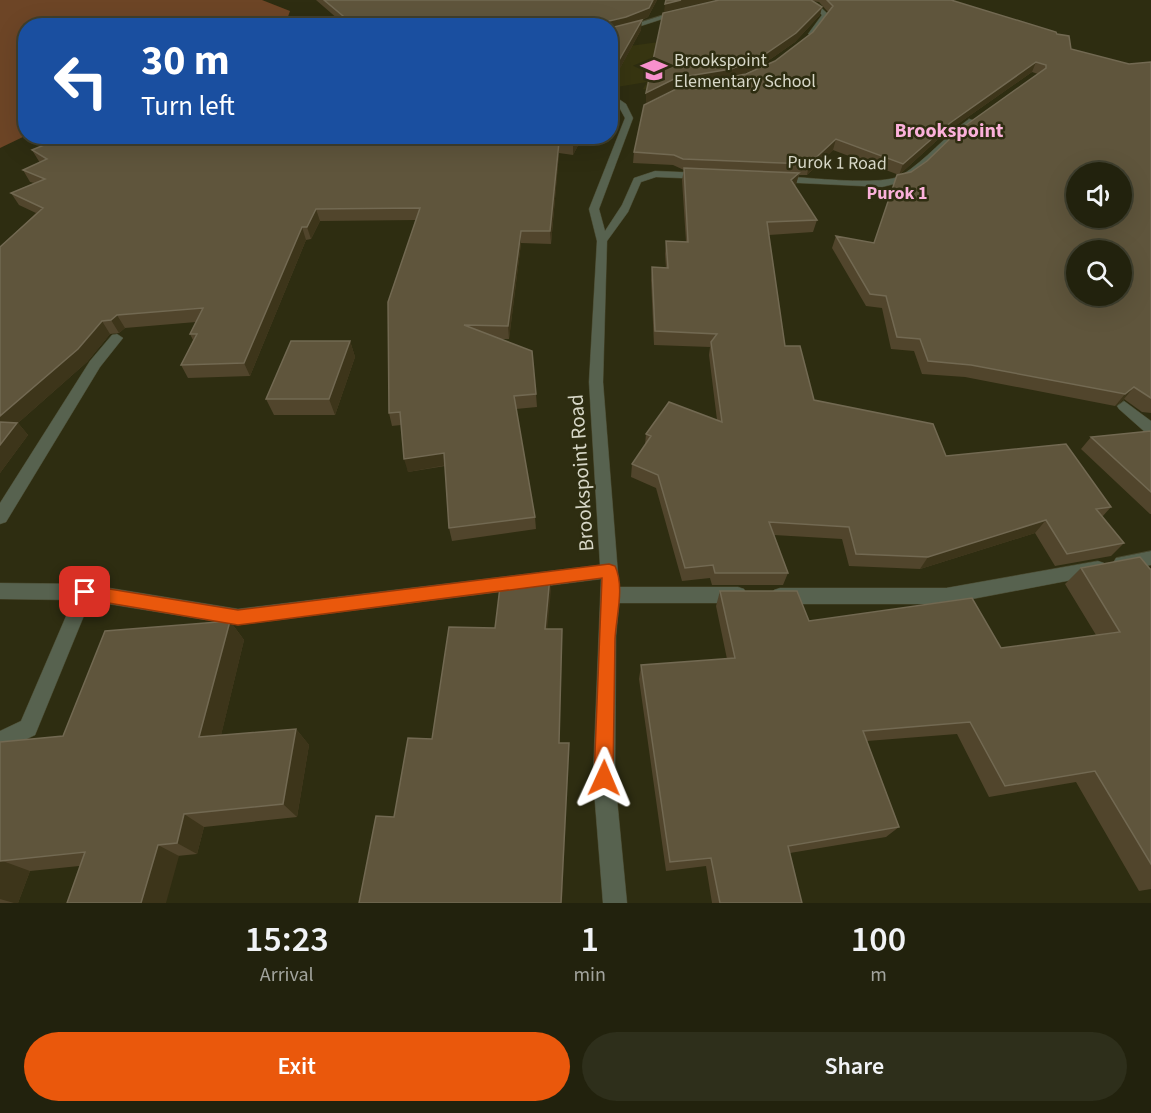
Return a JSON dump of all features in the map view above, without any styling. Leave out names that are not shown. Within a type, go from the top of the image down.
[{"type":"street","points":[[803,40],[818,28],[826,15],[804,0]]},
{"type":"street","points":[[618,33],[628,31],[657,18],[690,10]]},
{"type":"street","name":"Brookspoint Road","points":[[615,903],[604,778],[607,636],[611,595],[596,382],[602,241],[594,209],[633,115],[618,102]]},
{"type":"street","name":"Purok 1 Road","points":[[774,179],[882,184],[903,179],[918,168],[950,136],[979,116]]},
{"type":"street","points":[[602,241],[614,227],[631,197],[637,180],[655,174],[714,176]]},
{"type":"street","points":[[0,517],[95,364],[117,338]]},
{"type":"street","points":[[1125,406],[1151,429]]},
{"type":"street","points":[[611,595],[945,596],[1151,558]]},
{"type":"street","points":[[0,591],[85,592],[238,617],[609,571]]},
{"type":"street","points":[[0,742],[28,728],[85,592]]},
{"type":"shaded area","points":[[0,0],[262,0],[290,11],[288,18],[18,18],[18,139],[0,148]]},
{"type":"shaded area","points":[[687,38],[661,93],[643,89],[647,82],[618,87],[618,41],[630,46]]},
{"type":"building","points":[[324,0],[653,0],[649,8],[618,19],[345,18]]},
{"type":"building","points":[[666,0],[681,0],[665,4]]},
{"type":"building","points":[[719,0],[811,0],[822,7],[796,33],[761,57],[731,69],[676,78],[646,93],[663,13]]},
{"type":"building","points":[[827,0],[951,0],[1069,36],[1071,49],[1129,64],[1151,62],[1151,398],[1134,387],[1125,394],[971,365],[928,361],[920,339],[897,337],[886,296],[870,294],[836,236],[874,243],[897,175],[911,172],[927,161],[959,130],[1046,68],[1046,65],[1036,62],[950,123],[903,164],[836,139],[809,164],[683,159],[674,155],[634,152],[644,105],[680,87],[746,74],[775,61],[813,32],[833,6]]},
{"type":"building","points":[[642,20],[618,62],[618,26]]},
{"type":"building","points":[[47,144],[559,144],[550,231],[521,231],[508,326],[464,325],[532,351],[536,394],[514,396],[535,517],[449,528],[444,453],[404,459],[400,412],[389,413],[388,302],[420,208],[316,209],[307,227],[302,227],[244,363],[181,365],[197,334],[190,334],[203,308],[117,315],[111,320],[102,321],[78,349],[0,416],[0,247],[43,208],[11,193],[45,179],[23,170],[47,159],[32,150]]},
{"type":"building","points":[[684,168],[799,173],[791,180],[817,220],[767,222],[785,346],[800,346],[814,400],[933,424],[946,456],[1066,444],[1111,507],[1096,509],[1124,543],[1067,554],[1046,520],[928,557],[856,554],[849,527],[769,522],[788,573],[715,573],[713,565],[685,568],[658,475],[632,464],[651,436],[646,434],[669,402],[722,422],[711,342],[717,334],[655,331],[652,267],[668,268],[666,241],[688,242]]},
{"type":"building","points":[[291,341],[350,341],[329,399],[266,399]]},
{"type":"building","points":[[0,422],[17,423],[0,445]]},
{"type":"building","points":[[1151,431],[1151,492],[1091,437]]},
{"type":"building","points":[[1140,557],[1151,569],[1151,864],[1095,771],[1005,786],[970,722],[863,731],[899,827],[788,846],[802,903],[720,903],[711,858],[670,862],[641,665],[735,658],[720,591],[797,591],[809,621],[972,598],[1001,648],[1120,632],[1081,568]]},
{"type":"building","points":[[550,576],[545,629],[562,629],[559,743],[569,743],[561,903],[359,903],[376,816],[394,817],[408,738],[432,739],[449,627],[495,628],[501,579]]},
{"type":"building","points":[[230,621],[199,737],[296,729],[283,804],[184,814],[177,843],[158,845],[141,903],[67,903],[85,852],[0,861],[0,742],[63,736],[105,631]]},
{"type":"place","name":"Brookspoint Elementary School","points":[[654,70]]},
{"type":"district","name":"Brookspoint","points":[[949,131]]},
{"type":"district","name":"Purok 1","points":[[897,193]]},
{"type":"route","points":[[85,592],[238,617],[609,571],[611,595],[607,636],[604,778]]}]
